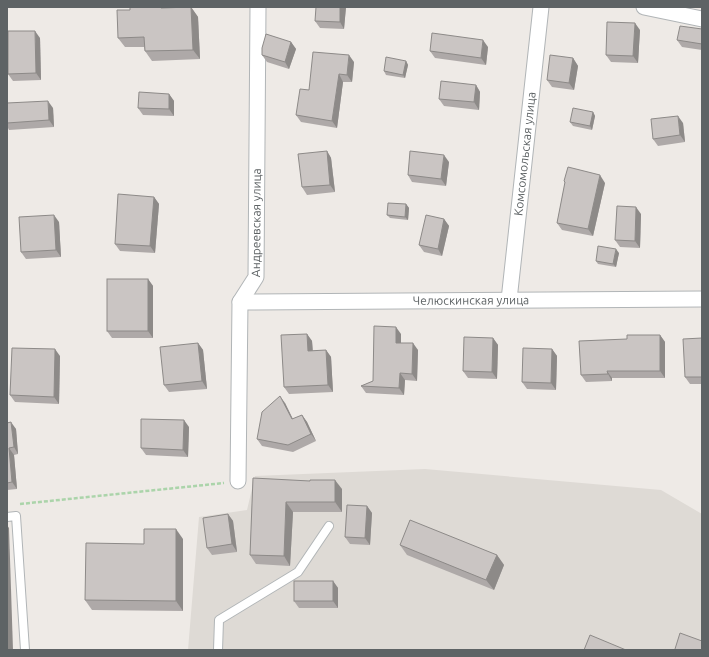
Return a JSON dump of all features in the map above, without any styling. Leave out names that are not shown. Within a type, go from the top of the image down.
[{"type":"street","name":"Андреевская улица","points":[[240,302],[256,277],[258,7]]},
{"type":"street","name":"Комсомольская улица","points":[[509,300],[541,7]]},
{"type":"street","points":[[644,7],[702,19]]},
{"type":"street","name":"Челюскинская улица","points":[[240,302],[702,299]]},
{"type":"street","points":[[238,481],[240,302]]},
{"type":"lane","points":[[7,517],[16,516],[25,650]]},
{"type":"lane","points":[[218,650],[219,620],[298,572],[329,526]]},
{"type":"path","points":[[19,504],[238,481]]},
{"type":"shaded area","points":[[425,469],[661,490],[702,514],[702,650],[188,650],[199,517],[247,510],[255,476]]},
{"type":"building","points":[[130,7],[191,7],[193,50],[145,51],[144,37],[118,38],[117,10],[130,10]]},
{"type":"building","points":[[316,7],[340,7],[340,22],[315,21]]},
{"type":"building","points":[[607,22],[635,23],[633,56],[606,55]]},
{"type":"building","points":[[680,26],[702,29],[702,44],[677,40]]},
{"type":"building","points":[[8,31],[35,31],[36,73],[8,74]]},
{"type":"building","points":[[432,33],[483,40],[481,58],[430,51]]},
{"type":"building","points":[[266,34],[291,42],[285,62],[262,55],[262,48]]},
{"type":"building","points":[[313,52],[349,55],[347,75],[339,74],[332,121],[296,115],[300,89],[309,90]]},
{"type":"building","points":[[550,55],[573,58],[569,83],[547,80]]},
{"type":"building","points":[[386,57],[406,61],[403,75],[384,71]]},
{"type":"building","points":[[441,81],[476,85],[474,102],[439,99]]},
{"type":"building","points":[[139,92],[169,94],[169,109],[138,108]]},
{"type":"building","points":[[48,101],[49,120],[7,123],[7,103]]},
{"type":"building","points":[[573,108],[593,112],[590,126],[570,122]]},
{"type":"building","points":[[678,116],[680,135],[653,139],[651,119]]},
{"type":"building","points":[[327,151],[330,185],[302,187],[298,154]]},
{"type":"building","points":[[410,151],[444,155],[441,179],[408,175]]},
{"type":"building","points":[[568,167],[600,175],[588,229],[557,223],[564,181]]},
{"type":"building","points":[[118,194],[154,197],[150,246],[115,244]]},
{"type":"building","points":[[388,203],[406,204],[405,217],[387,215]]},
{"type":"building","points":[[617,206],[636,207],[635,241],[615,240]]},
{"type":"building","points":[[54,215],[56,250],[21,252],[19,217]]},
{"type":"building","points":[[426,215],[444,219],[438,249],[419,245]]},
{"type":"building","points":[[598,246],[616,249],[613,264],[596,261]]},
{"type":"building","points":[[107,279],[148,279],[148,331],[107,331]]},
{"type":"building","points":[[374,326],[396,327],[396,343],[413,343],[412,374],[400,373],[399,388],[361,386],[373,381]]},
{"type":"building","points":[[307,334],[308,351],[326,350],[328,385],[284,387],[281,335]]},
{"type":"building","points":[[627,335],[660,335],[660,371],[607,371],[608,374],[581,375],[579,341],[627,339]]},
{"type":"building","points":[[464,337],[493,338],[492,372],[463,371]]},
{"type":"building","points":[[702,338],[702,377],[685,377],[683,339]]},
{"type":"building","points":[[198,343],[202,381],[164,385],[160,347]]},
{"type":"building","points":[[12,348],[55,349],[54,397],[10,395]]},
{"type":"building","points":[[523,348],[552,349],[551,383],[522,382]]},
{"type":"building","points":[[280,396],[292,419],[302,415],[311,434],[288,445],[257,439],[262,412]]},
{"type":"building","points":[[141,419],[184,420],[183,450],[141,448]]},
{"type":"building","points":[[11,422],[14,447],[9,448],[12,482],[7,483],[7,423]]},
{"type":"building","points":[[253,478],[310,481],[335,480],[335,502],[286,502],[284,556],[250,555]]},
{"type":"building","points":[[347,505],[367,506],[365,538],[345,537]]},
{"type":"building","points":[[228,514],[232,544],[207,548],[203,518]]},
{"type":"building","points":[[410,520],[497,555],[486,580],[400,545]]},
{"type":"building","points":[[144,529],[176,529],[176,601],[85,600],[86,543],[144,544]]},
{"type":"building","points":[[294,581],[333,581],[333,601],[294,601]]},
{"type":"building","points":[[680,633],[702,641],[702,650],[676,650],[675,649]]},
{"type":"building","points":[[590,635],[626,650],[584,650]]}]
